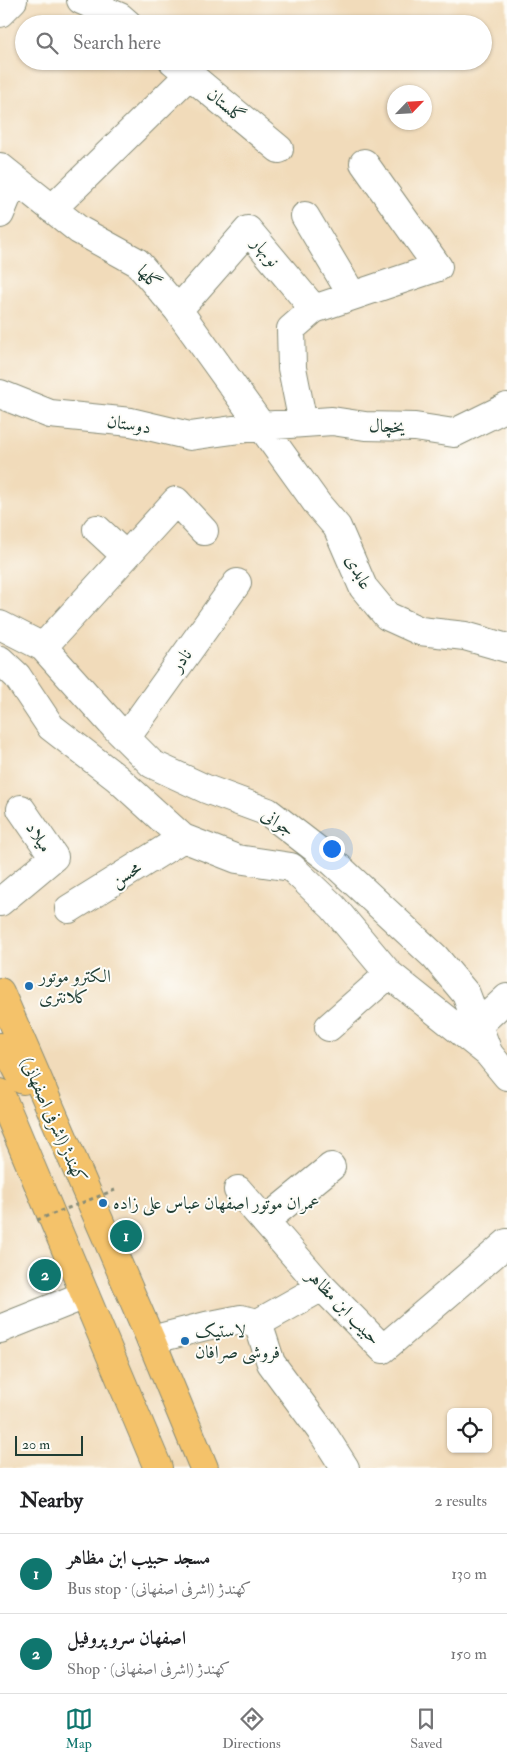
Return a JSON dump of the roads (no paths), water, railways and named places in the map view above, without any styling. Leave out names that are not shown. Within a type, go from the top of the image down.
[{"type":"main road","name":"کهندژ (اشرفی اصفهانی)","points":[[0,992],[151,1340],[204,1468]]},
{"type":"main road","points":[[0,1047],[13,1060],[38,1112],[67,1148]]},
{"type":"main road","points":[[1,1100],[59,1230],[153,1466]]},
{"type":"street","points":[[0,13],[13,0]]},
{"type":"street","points":[[81,0],[115,15]]},
{"type":"street","points":[[52,209],[179,70]]},
{"type":"street","name":"گلستان","points":[[183,70],[279,149]]},
{"type":"street","points":[[303,423],[292,368],[291,329],[314,309],[438,267],[364,163]]},
{"type":"street","points":[[0,214],[7,173]]},
{"type":"street","name":"گلها","points":[[7,173],[79,230],[137,262],[178,310],[261,426]]},
{"type":"street","points":[[305,216],[352,295]]},
{"type":"street","name":"نوبهار","points":[[178,310],[248,230],[314,309]]},
{"type":"street","name":"دوستان","points":[[0,394],[50,414],[131,422],[190,436],[261,426]]},
{"type":"street","name":"یخچال","points":[[261,426],[332,421],[366,426],[415,427],[454,433],[507,407]]},
{"type":"street","name":"عابدی","points":[[261,426],[318,505],[337,527],[364,587],[387,616],[420,631],[465,636],[507,648]]},
{"type":"street","points":[[43,647],[176,501],[204,531]]},
{"type":"street","points":[[97,529],[126,556]]},
{"type":"street","name":"نادر","points":[[126,738],[236,583]]},
{"type":"street","name":"جوانی","points":[[0,625],[43,647],[152,764],[206,789],[268,812],[333,862],[435,957],[466,994],[488,1053]]},
{"type":"street","name":"جوانی","points":[[0,660],[17,676],[51,727],[117,778],[183,838],[237,859],[291,866],[333,907],[389,974],[488,1053],[507,1076]]},
{"type":"street","name":"میلاد","points":[[0,902],[54,857],[21,809]]},
{"type":"street","name":"محسن","points":[[69,910],[183,838]]},
{"type":"street","points":[[329,1027],[389,974]]},
{"type":"street","points":[[478,1025],[507,998]]},
{"type":"street","points":[[266,1220],[331,1167]]},
{"type":"street","name":"حبیب ابن مظاهر","points":[[238,1190],[266,1220],[322,1287],[382,1349],[507,1243]]},
{"type":"street","points":[[151,1340],[241,1319],[258,1322],[322,1287]]},
{"type":"street","points":[[0,1329],[85,1295]]},
{"type":"street","points":[[258,1322],[271,1363],[322,1432],[345,1468]]},
{"type":"place","name":"الکترو موتور کلانتری","points":[[29,986]]},
{"type":"place","name":"عمران موتور اصفهان عباس علی زاده","points":[[103,1203]]},
{"type":"place","name":"مسجد حبیب ابن مظاهر","points":[[126,1236]]},
{"type":"place","name":"اصفهان سرو پروفیل","points":[[45,1275]]},
{"type":"place","name":"لاستیک فروشی صرافان","points":[[185,1341]]}]
